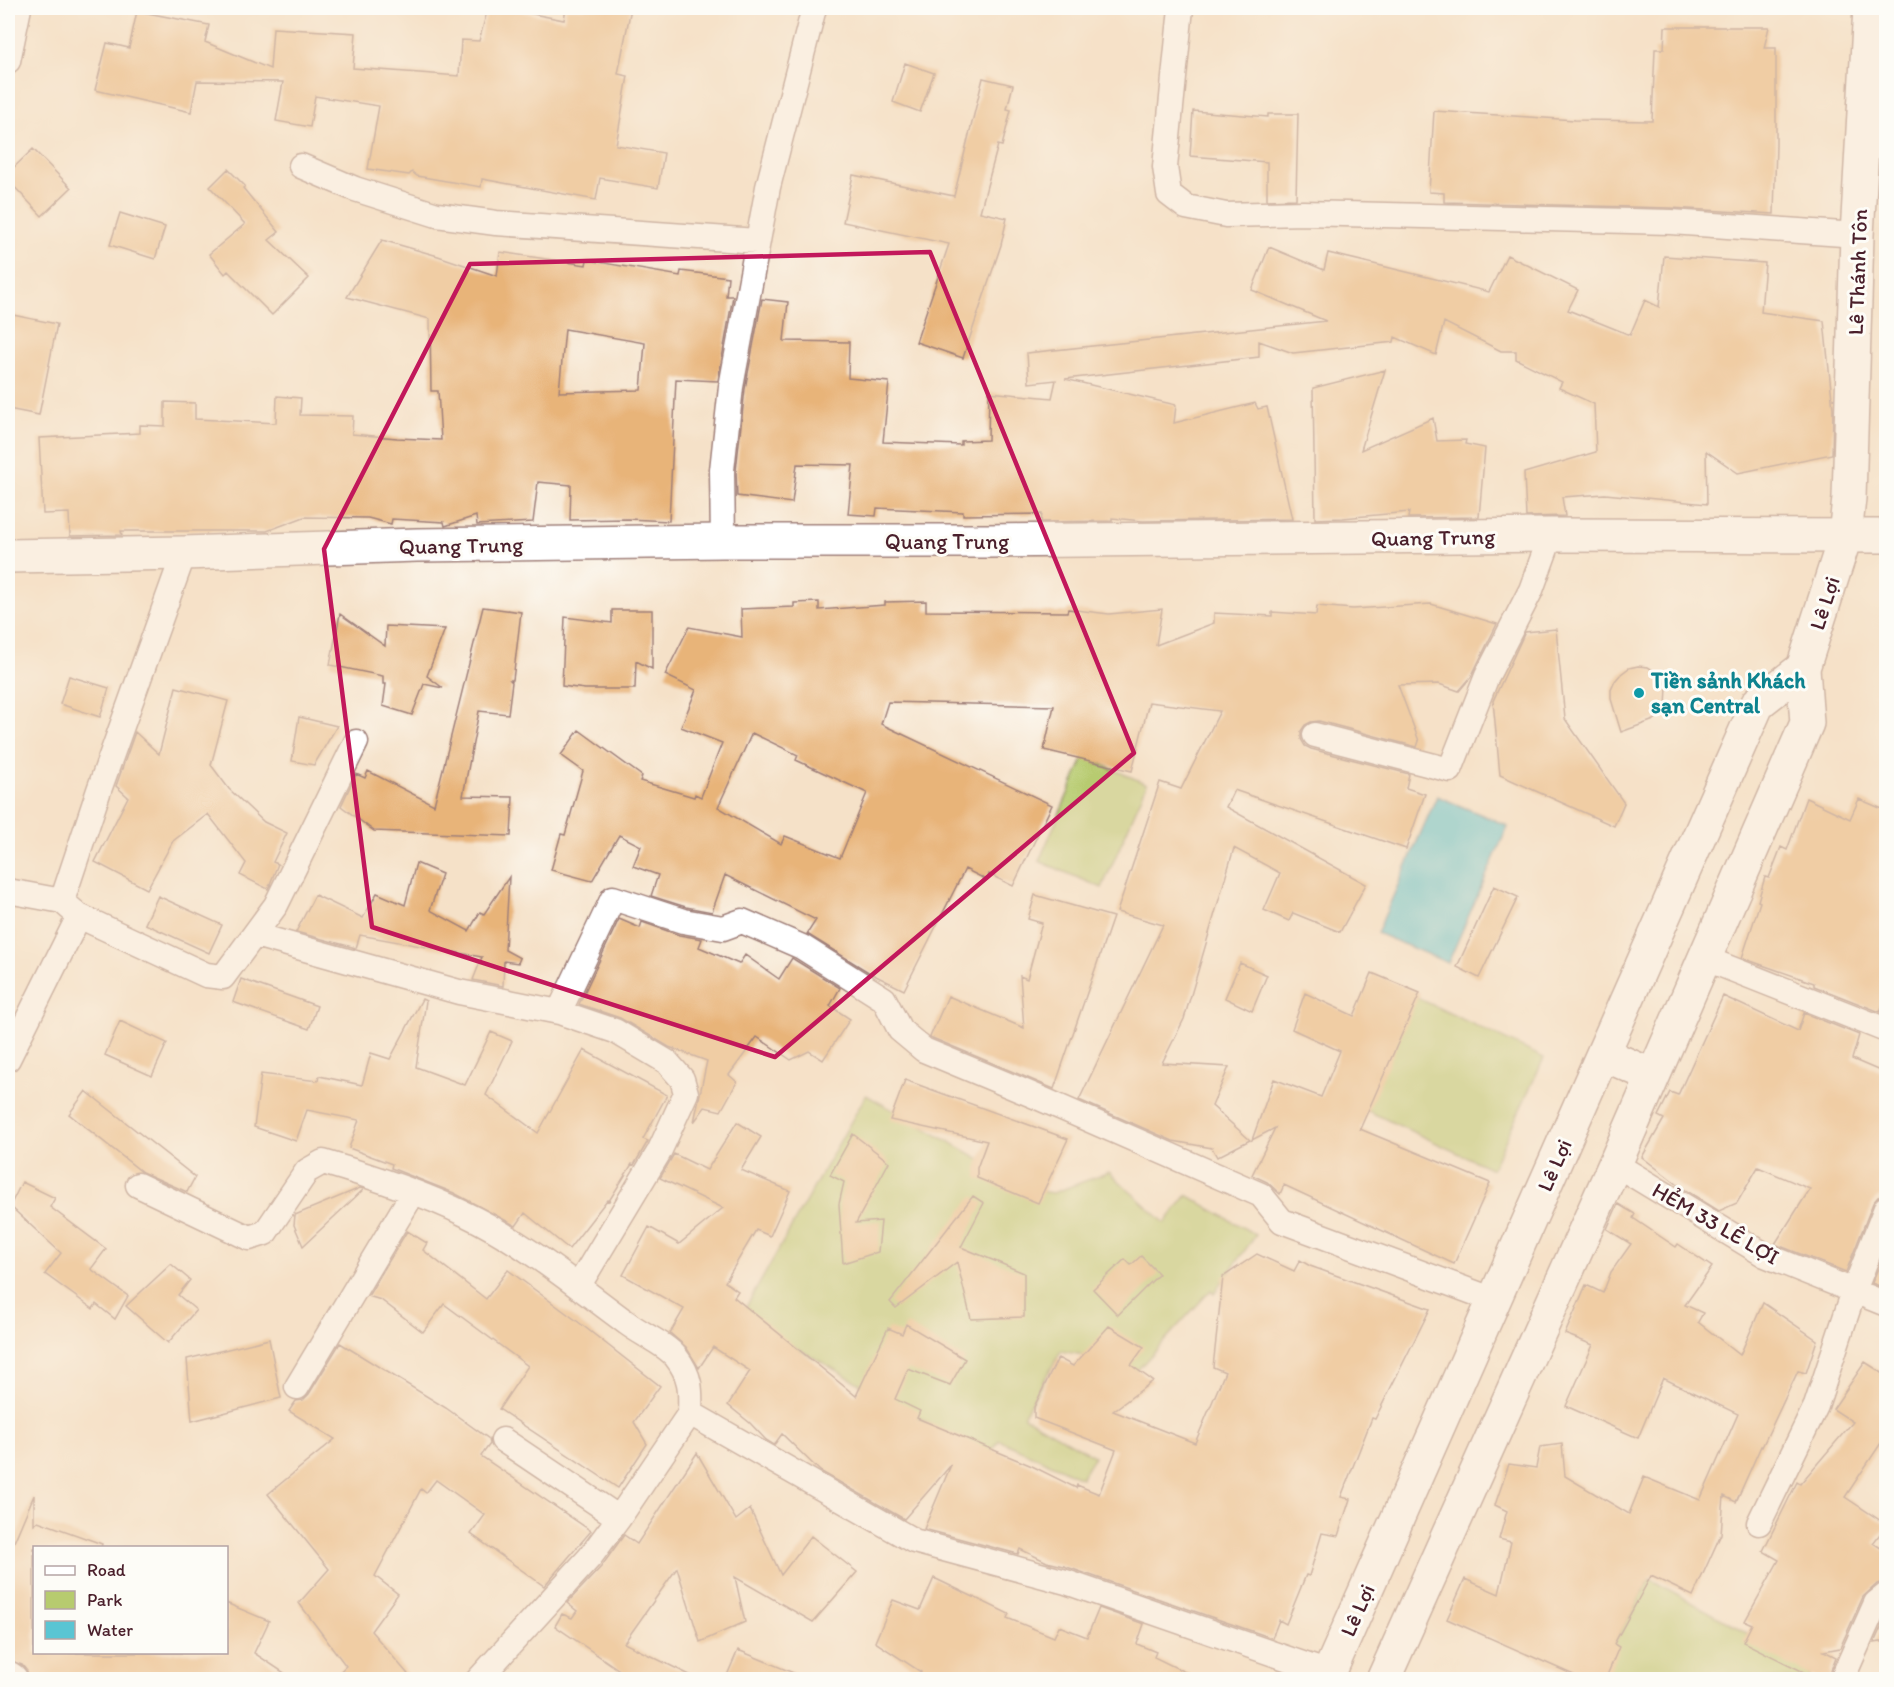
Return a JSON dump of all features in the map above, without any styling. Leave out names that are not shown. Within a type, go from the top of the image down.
[{"type":"main road","name":"Lê Thánh Tôn","points":[[1845,537],[1849,498],[1857,235],[1870,8]]},
{"type":"main road","name":"Quang Trung","points":[[8,556],[417,545],[987,542],[1551,535],[1887,536]]},
{"type":"main road","name":"Lê Lợi","points":[[1383,1680],[1615,1164],[1807,723],[1803,668],[1845,537]]},
{"type":"main road","name":"Lê Lợi","points":[[1327,1676],[1758,703],[1803,668]]},
{"type":"main road","points":[[1603,1054],[1653,1076]]},
{"type":"street","points":[[8,61],[19,8]]},
{"type":"street","points":[[723,542],[722,470],[731,387],[768,187],[814,8]]},
{"type":"street","points":[[1181,8],[1165,167],[1169,194],[1186,207],[1226,215],[1302,213],[1671,222],[1857,235]]},
{"type":"street","points":[[301,166],[355,189],[436,215],[496,223],[757,242]]},
{"type":"street","points":[[1315,735],[1450,770],[1486,676],[1531,590],[1551,535]]},
{"type":"street","points":[[8,1059],[71,909],[99,790],[184,553]]},
{"type":"street","points":[[8,891],[71,909],[206,975],[224,977],[276,905],[356,742]]},
{"type":"street","points":[[559,1012],[612,898],[683,921],[723,928],[742,921],[802,948],[884,999],[900,1030],[924,1050],[1261,1195],[1282,1221],[1494,1300]]},
{"type":"street","points":[[255,935],[459,992],[559,1012],[615,1031],[667,1062],[682,1079],[686,1093],[659,1152],[579,1285]]},
{"type":"street","points":[[1704,958],[1887,1030]]},
{"type":"street","points":[[138,1185],[249,1238],[265,1233],[307,1171],[323,1162],[377,1178],[465,1214],[521,1246],[675,1355],[686,1371],[691,1389],[690,1413],[590,1557],[478,1680]]},
{"type":"street","name":"HẺM 33 LÊ LỢI","points":[[1615,1164],[1766,1255],[1887,1304]]},
{"type":"street","points":[[297,1387],[413,1193]]},
{"type":"street","points":[[1759,1523],[1816,1406],[1854,1290],[1887,1208]]},
{"type":"street","points":[[690,1413],[914,1541],[1066,1582],[1327,1676]]},
{"type":"street","points":[[503,1440],[619,1518]]},
{"type":"street","points":[[1844,1675],[1876,1603],[1887,1595]]},
{"type":"highlighted area","points":[[930,252],[1134,753],[775,1057],[372,927],[324,549],[470,264]]},
{"type":"green space","points":[[1084,757],[1147,784],[1102,888],[1039,861]]},
{"type":"green space","points":[[1407,993],[1544,1058],[1492,1169],[1355,1105]]},
{"type":"green space","points":[[866,1095],[1037,1191],[1053,1193],[1109,1172],[1165,1223],[1187,1195],[1256,1235],[1214,1293],[1211,1290],[1131,1377],[1084,1355],[1061,1351],[1023,1416],[1094,1456],[1081,1478],[999,1440],[988,1457],[741,1316]]},
{"type":"green space","points":[[1650,1579],[1811,1669],[1810,1679],[1594,1680]]},
{"type":"water","points":[[1437,796],[1508,826],[1448,963],[1377,933]]},
{"type":"building","points":[[488,8],[502,8],[564,20],[566,8],[631,8],[618,74],[628,76],[616,145],[664,153],[658,188],[600,178],[596,200],[482,179],[481,187],[417,176],[412,172],[409,175],[368,169],[379,106],[315,96],[310,127],[276,121],[283,82],[197,81],[191,112],[95,90],[107,43],[129,48],[137,11],[209,25],[205,42],[270,69],[273,28],[356,33],[353,68],[459,76],[461,40],[479,41]]},
{"type":"building","points":[[1665,27],[1769,27],[1764,48],[1776,48],[1774,214],[1671,208],[1444,202],[1444,193],[1429,192],[1434,111],[1575,120],[1652,121],[1655,49],[1664,49]]},
{"type":"building","points":[[905,63],[934,73],[920,112],[893,102]]},
{"type":"building","points":[[983,78],[1013,85],[1007,109],[1011,110],[1002,146],[998,145],[980,212],[1007,218],[1001,245],[963,358],[916,342],[949,244],[843,222],[853,175],[954,196]]},
{"type":"building","points":[[1193,111],[1268,117],[1268,114],[1298,114],[1296,199],[1267,200],[1267,162],[1190,156]]},
{"type":"building","points":[[33,149],[71,188],[42,216],[8,180],[8,173]]},
{"type":"building","points":[[228,169],[245,186],[243,188],[279,232],[269,240],[309,278],[272,315],[228,271],[225,274],[209,254],[245,224],[210,187]]},
{"type":"building","points":[[120,213],[165,227],[155,259],[110,245]]},
{"type":"building","points":[[382,240],[497,276],[500,252],[586,265],[587,260],[680,276],[681,271],[728,277],[726,296],[733,296],[718,381],[676,379],[669,521],[570,520],[571,485],[538,482],[533,522],[477,525],[476,516],[445,526],[444,522],[392,519],[391,524],[368,518],[304,517],[267,531],[121,531],[122,535],[70,536],[69,513],[43,514],[39,438],[140,433],[140,425],[165,426],[165,402],[195,403],[195,419],[276,423],[277,396],[301,398],[300,415],[353,416],[352,434],[441,440],[438,391],[431,391],[430,319],[347,297]],"holes":[[[565,329],[645,343],[641,390],[559,392]]]},
{"type":"building","points":[[1269,247],[1324,270],[1328,253],[1489,292],[1507,255],[1578,290],[1568,310],[1630,335],[1645,300],[1659,307],[1664,256],[1765,263],[1761,312],[1824,321],[1833,409],[1832,454],[1738,473],[1706,451],[1707,504],[1605,494],[1562,497],[1565,516],[1526,517],[1524,473],[1596,452],[1594,404],[1559,388],[1562,382],[1516,359],[1516,351],[1501,351],[1444,322],[1436,355],[1395,337],[1394,342],[1293,353],[1259,341],[1259,357],[1065,379],[1176,405],[1174,423],[1255,403],[1258,409],[1267,407],[1292,519],[1143,521],[1112,518],[1112,521],[1041,522],[1042,514],[963,515],[963,512],[877,508],[876,516],[848,514],[853,465],[797,464],[792,503],[737,496],[736,471],[745,389],[762,299],[788,302],[784,341],[849,342],[848,378],[889,382],[883,442],[961,445],[961,441],[988,440],[989,392],[1052,398],[1056,380],[1029,383],[1027,353],[1326,321],[1252,290]]},
{"type":"building","points":[[8,314],[57,324],[39,415],[8,409]]},
{"type":"building","points":[[1385,370],[1361,450],[1433,418],[1437,441],[1466,440],[1465,444],[1485,448],[1479,517],[1408,518],[1409,512],[1315,519],[1313,388]]},
{"type":"building","points":[[926,601],[926,611],[1067,612],[1068,609],[1109,614],[1162,609],[1156,645],[1214,623],[1214,613],[1272,616],[1272,612],[1316,615],[1317,606],[1353,609],[1431,604],[1497,624],[1471,677],[1459,691],[1439,684],[1398,685],[1419,741],[1417,747],[1319,721],[1305,725],[1301,731],[1301,739],[1305,746],[1311,749],[1409,774],[1406,788],[1425,794],[1406,849],[1234,790],[1226,807],[1366,884],[1340,932],[1293,913],[1289,921],[1264,910],[1280,873],[1234,848],[1184,1019],[1162,1063],[1229,1067],[1212,1106],[1250,1140],[1217,1157],[1212,1148],[1173,1141],[1079,1100],[1163,925],[1117,912],[1160,782],[1181,789],[1220,711],[1149,702],[1132,771],[1044,750],[1054,706],[888,702],[881,724],[1052,805],[1013,886],[989,874],[987,880],[965,869],[904,990],[870,973],[807,934],[816,920],[725,875],[712,912],[651,896],[658,875],[633,866],[641,846],[619,835],[592,881],[551,870],[561,834],[565,835],[583,771],[561,755],[579,730],[642,776],[640,781],[701,797],[722,743],[681,727],[696,690],[665,675],[689,627],[742,637],[741,609],[794,607],[794,603],[819,602],[819,610],[885,605],[885,602]],"holes":[[[752,733],[798,755],[796,760],[867,793],[840,858],[785,836],[781,844],[718,807]]]},
{"type":"building","points":[[483,607],[521,612],[513,680],[510,680],[512,682],[508,714],[479,711],[463,796],[513,797],[511,836],[374,831],[341,806],[356,774],[365,778],[368,771],[434,805]]},
{"type":"building","points":[[612,610],[652,610],[652,669],[636,661],[635,689],[585,689],[562,686],[565,617],[612,623]]},
{"type":"building","points":[[340,614],[385,646],[386,626],[445,629],[427,676],[443,688],[424,684],[412,715],[383,706],[386,684],[383,684],[383,676],[330,665]]},
{"type":"building","points":[[1556,629],[1565,719],[1624,803],[1614,826],[1500,775],[1493,701],[1525,632]]},
{"type":"building","name":"Tiền sảnh Khách sạn Central","points":[[1648,667],[1662,678],[1667,687],[1666,706],[1654,720],[1621,732],[1611,699],[1611,690],[1621,674],[1629,668]]},
{"type":"building","points":[[69,676],[109,688],[100,717],[60,704]]},
{"type":"building","points":[[176,687],[228,701],[211,765],[229,789],[264,822],[287,833],[273,862],[278,864],[268,889],[240,875],[246,863],[208,814],[173,841],[147,889],[95,862],[128,797],[116,786],[135,732],[159,754]]},
{"type":"building","points":[[299,717],[337,726],[314,765],[292,761]]},
{"type":"building","points":[[1806,798],[1850,819],[1859,799],[1887,811],[1887,993],[1880,1012],[1814,986],[1814,983],[1742,958],[1760,902],[1758,901],[1765,877],[1769,878],[1781,847],[1787,850]]},
{"type":"building","points":[[416,863],[442,874],[430,910],[469,931],[480,912],[484,914],[509,877],[505,950],[520,958],[518,963],[504,961],[503,986],[473,980],[482,957],[360,935],[356,948],[296,932],[315,895],[363,918],[377,893],[405,905]]},
{"type":"building","points":[[1494,886],[1518,897],[1479,978],[1457,967]]},
{"type":"building","points":[[1035,895],[1113,917],[1054,1089],[930,1037],[948,996],[1024,1028],[1020,976],[1027,979],[1042,923],[1028,919]]},
{"type":"building","points":[[158,896],[222,925],[209,953],[145,924]]},
{"type":"building","points":[[619,919],[640,928],[642,922],[679,935],[702,939],[699,947],[739,964],[745,955],[779,979],[792,958],[840,988],[830,1006],[850,1019],[823,1060],[809,1051],[791,1060],[757,1037],[729,1075],[737,1082],[721,1111],[705,1107],[694,1122],[707,1061],[669,1047],[620,1018],[579,1004]]},
{"type":"building","points":[[1240,963],[1267,975],[1252,1011],[1225,998]]},
{"type":"building","points":[[1372,973],[1420,993],[1360,1129],[1490,1183],[1454,1264],[1284,1185],[1280,1194],[1267,1182],[1252,1175],[1275,1128],[1252,1140],[1274,1079],[1321,1097],[1340,1051],[1292,1029],[1305,993],[1354,1016]]},
{"type":"building","points":[[241,979],[317,1006],[309,1029],[233,1002]]},
{"type":"building","points":[[1723,996],[1798,1031],[1804,1013],[1859,1035],[1852,1059],[1887,1074],[1887,1194],[1878,1197],[1873,1203],[1846,1272],[1775,1244],[1810,1189],[1758,1167],[1737,1203],[1719,1211],[1682,1188],[1642,1157],[1664,1119],[1658,1116],[1670,1092],[1678,1095]]},
{"type":"building","points":[[422,999],[426,1001],[416,1067],[465,1085],[491,1032],[512,1041],[486,1095],[538,1133],[584,1050],[667,1095],[643,1139],[648,1141],[634,1165],[632,1164],[609,1201],[607,1200],[569,1249],[525,1213],[516,1226],[454,1193],[391,1168],[392,1164],[349,1148],[359,1120],[307,1110],[296,1141],[254,1127],[261,1074],[318,1081],[319,1076],[362,1085],[371,1053],[390,1059]]},
{"type":"building","points":[[120,1021],[167,1043],[152,1076],[105,1055]]},
{"type":"building","points":[[905,1080],[1068,1139],[1038,1203],[977,1178],[977,1168],[987,1141],[890,1120]]},
{"type":"building","points":[[86,1091],[195,1177],[187,1192],[142,1172],[69,1114]]},
{"type":"building","points":[[737,1122],[761,1137],[741,1170],[790,1191],[770,1236],[756,1230],[725,1282],[738,1291],[734,1297],[856,1396],[888,1328],[902,1334],[906,1324],[965,1359],[950,1385],[908,1369],[895,1399],[920,1411],[917,1418],[1032,1466],[1076,1488],[1077,1485],[1099,1494],[1116,1450],[1034,1418],[1034,1407],[1058,1358],[1073,1366],[1109,1326],[1144,1347],[1131,1365],[1153,1381],[1113,1411],[1195,1443],[1225,1372],[1213,1367],[1223,1277],[1257,1254],[1294,1271],[1300,1260],[1310,1266],[1430,1309],[1375,1419],[1372,1418],[1341,1497],[1350,1499],[1338,1536],[1322,1533],[1309,1576],[1306,1575],[1286,1624],[1279,1620],[1272,1638],[1047,1562],[1020,1549],[1018,1554],[924,1529],[951,1465],[904,1519],[820,1471],[782,1434],[774,1445],[766,1440],[728,1405],[750,1371],[713,1347],[699,1368],[686,1347],[670,1333],[684,1309],[623,1275],[649,1227],[679,1244],[723,1208],[660,1178],[674,1154],[707,1170]]},
{"type":"building","points":[[853,1134],[889,1162],[856,1223],[881,1221],[878,1252],[843,1263],[839,1204],[844,1182],[830,1175]]},
{"type":"building","points":[[22,1182],[55,1198],[50,1207],[106,1249],[91,1269],[128,1296],[115,1319],[96,1304],[93,1309],[45,1274],[61,1253],[10,1206]]},
{"type":"building","points":[[360,1188],[364,1189],[303,1246],[294,1225],[295,1215]]},
{"type":"building","points":[[973,1196],[984,1203],[961,1247],[1024,1273],[1024,1317],[971,1319],[957,1262],[896,1308],[890,1302]]},
{"type":"building","points":[[1618,1204],[1635,1214],[1633,1218],[1676,1247],[1678,1244],[1712,1267],[1685,1305],[1703,1313],[1698,1322],[1740,1355],[1763,1303],[1817,1340],[1806,1373],[1798,1371],[1736,1502],[1724,1496],[1721,1534],[1693,1596],[1651,1576],[1614,1644],[1619,1647],[1605,1680],[1585,1680],[1447,1619],[1465,1579],[1499,1594],[1511,1542],[1499,1539],[1507,1511],[1495,1505],[1509,1464],[1536,1468],[1540,1447],[1562,1444],[1565,1476],[1629,1514],[1644,1477],[1700,1500],[1738,1414],[1663,1378],[1638,1438],[1566,1406],[1593,1345],[1565,1334],[1586,1285],[1603,1293],[1611,1272],[1631,1244],[1607,1229]]},
{"type":"building","points":[[407,1231],[427,1243],[423,1250],[486,1299],[508,1270],[660,1386],[634,1422],[647,1444],[618,1488],[499,1409],[528,1366],[444,1304],[423,1332],[381,1300],[368,1296]]},
{"type":"building","points":[[1887,1246],[1887,1289],[1872,1283]]},
{"type":"building","points":[[1141,1256],[1159,1274],[1118,1315],[1093,1289],[1125,1259],[1131,1265]]},
{"type":"building","points":[[171,1264],[190,1280],[178,1295],[196,1310],[168,1343],[126,1306]]},
{"type":"building","points":[[269,1339],[281,1398],[192,1421],[187,1359]]},
{"type":"building","points":[[340,1343],[446,1408],[489,1439],[490,1444],[481,1456],[591,1531],[544,1586],[471,1534],[485,1515],[436,1480],[426,1493],[421,1489],[375,1576],[398,1594],[371,1631],[413,1680],[331,1680],[346,1666],[299,1603],[329,1569],[268,1494],[335,1439],[289,1411],[296,1401],[303,1400],[309,1394]]},
{"type":"building","points":[[1865,1362],[1887,1376],[1887,1434],[1845,1497],[1887,1525],[1873,1543],[1887,1552],[1887,1581],[1877,1584],[1863,1597],[1840,1648],[1824,1651],[1836,1657],[1831,1670],[1831,1680],[1820,1680],[1743,1642],[1752,1624],[1745,1621],[1779,1560],[1763,1551],[1797,1482],[1800,1484],[1853,1422],[1833,1409]]},
{"type":"building","points":[[697,1453],[736,1520],[750,1509],[781,1575],[811,1536],[857,1572],[813,1622],[735,1577],[745,1622],[700,1642],[677,1568],[624,1643],[700,1680],[634,1680],[555,1626],[562,1614],[572,1618],[577,1611],[567,1603],[601,1567],[624,1535],[637,1544]]},
{"type":"building","points":[[34,1495],[34,1524],[38,1521],[102,1544],[102,1546],[33,1546],[33,1654],[228,1654],[228,1604],[269,1621],[254,1653],[295,1680],[29,1680],[27,1671],[22,1665],[8,1660],[8,1558],[12,1548],[8,1548],[14,1542]]},
{"type":"building","points":[[934,1578],[1009,1614],[1007,1618],[1054,1637],[1059,1626],[1087,1637],[1099,1608],[1144,1624],[1137,1644],[1156,1652],[1154,1657],[1201,1680],[918,1680],[921,1672],[875,1642],[893,1600],[920,1610]]},
{"type":"building","points":[[1887,1614],[1887,1641],[1874,1643]]},
{"type":"building","points":[[738,1650],[808,1679],[808,1680],[725,1680]]},
{"type":"place","name":"Tiền sảnh Khách sạn Central","points":[[1639,693]]}]
